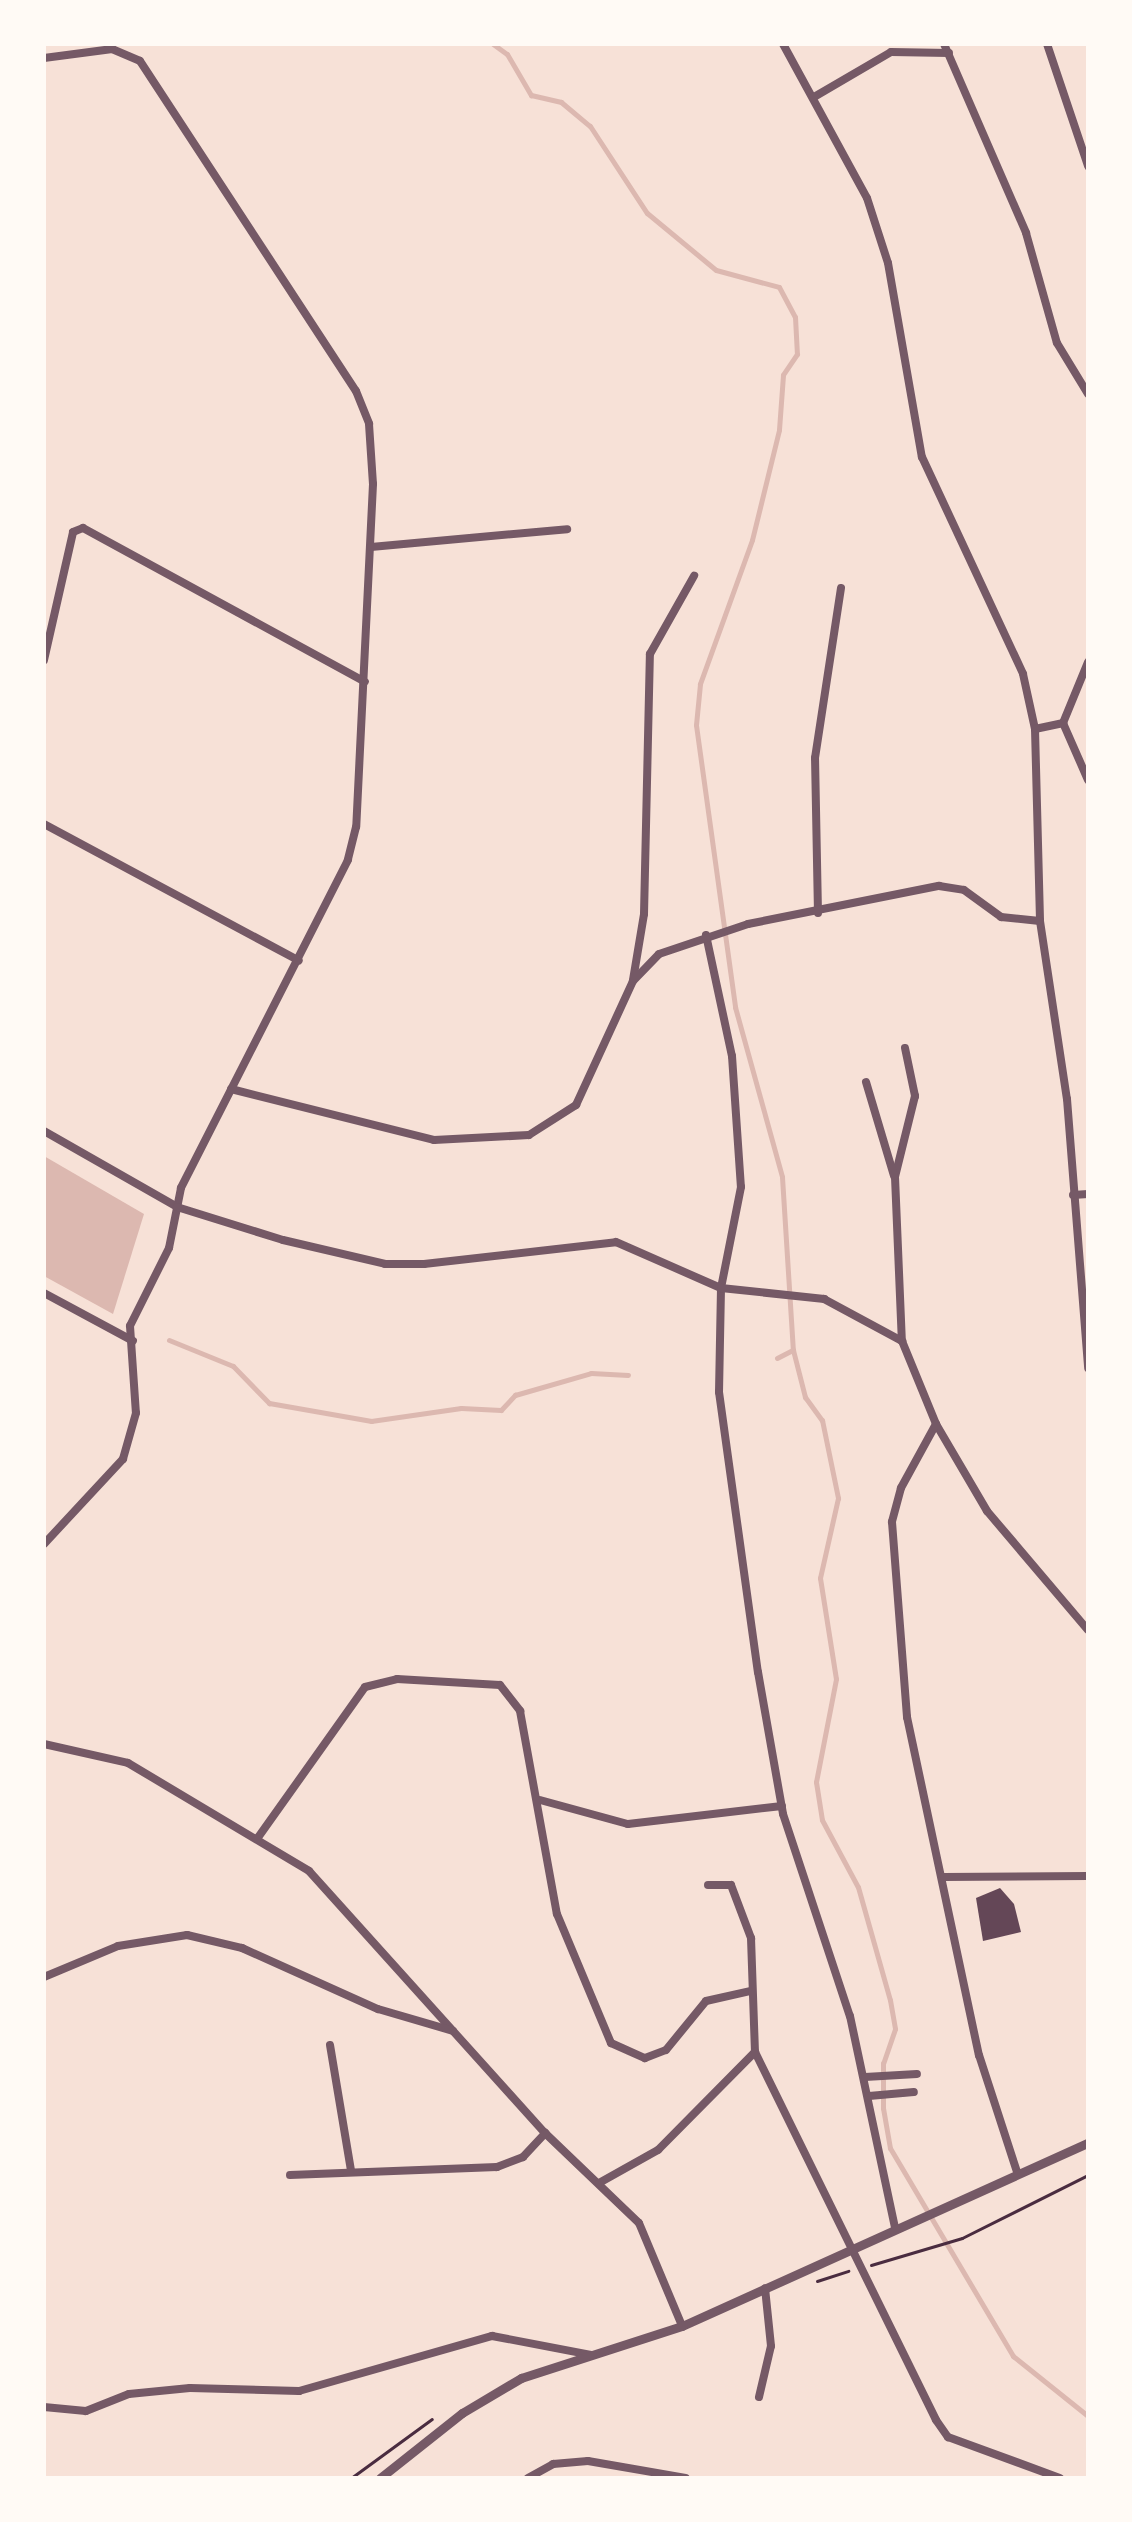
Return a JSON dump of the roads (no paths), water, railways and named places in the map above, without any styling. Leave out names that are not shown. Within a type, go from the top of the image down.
[{"type":"street","points":[[783,44],[867,198],[888,263],[922,457],[1023,674],[1035,729],[1040,921],[1067,1099],[1088,1368]]},
{"type":"street","points":[[1047,44],[1088,166]]},
{"type":"street","points":[[814,97],[891,52],[947,48],[1026,233],[1057,343],[1088,394]]},
{"type":"street","points":[[44,58],[112,49],[140,61],[356,391],[369,424],[371,547],[356,827],[343,873],[231,1089],[177,1207],[169,1248],[130,1326],[136,1413],[123,1459],[44,1544]]},
{"type":"street","points":[[44,660],[73,532],[83,528],[365,682]]},
{"type":"street","points":[[371,547],[567,529]]},
{"type":"street","points":[[231,1089],[434,1140],[529,1135],[561,1119],[586,1091],[633,981],[644,914],[650,654],[694,576]]},
{"type":"street","points":[[818,913],[815,758],[841,588]]},
{"type":"street","points":[[1088,662],[1063,723],[1088,780]]},
{"type":"street","points":[[1035,729],[1063,723]]},
{"type":"street","points":[[44,824],[299,961]]},
{"type":"street","points":[[633,981],[659,954],[710,934],[939,886],[964,890],[1001,917],[1040,921]]},
{"type":"street","points":[[710,934],[732,1056],[741,1187],[721,1288],[719,1392],[782,1806],[872,2096],[895,2227]]},
{"type":"street","points":[[895,1177],[914,1111],[905,1048]]},
{"type":"street","points":[[866,1082],[895,1177],[902,1341],[936,1424],[1015,1551],[1088,1630]]},
{"type":"street","points":[[44,1131],[177,1207],[385,1264],[616,1242],[721,1288],[803,1293],[854,1310],[902,1341]]},
{"type":"street","points":[[1073,1195],[1088,1194]]},
{"type":"street","points":[[44,1293],[133,1341]]},
{"type":"street","points":[[936,1424],[901,1488],[892,1522],[907,1717],[944,1877],[979,2055],[1018,2175]]},
{"type":"street","points":[[257,1839],[350,1704],[379,1680],[500,1685],[520,1711],[540,1800],[557,1914],[611,2043],[645,2058],[666,2050],[706,2001],[750,1991]]},
{"type":"street","points":[[44,1744],[128,1763],[309,1871],[545,2133],[639,2223],[682,2326]]},
{"type":"street","points":[[540,1800],[628,1824],[782,1806]]},
{"type":"street","points":[[944,1877],[1088,1876]]},
{"type":"street","points":[[708,1885],[731,1885],[751,1938],[750,1991],[755,2052],[948,2437],[1060,2478]]},
{"type":"street","points":[[44,1977],[118,1946],[199,1936],[267,1957],[378,2009],[455,2031]]},
{"type":"street","points":[[330,2045],[351,2171]]},
{"type":"street","points":[[599,2183],[658,2150],[755,2052]]},
{"type":"street","points":[[865,2077],[917,2074]]},
{"type":"street","points":[[872,2096],[914,2092]]},
{"type":"street","points":[[290,2175],[497,2167],[523,2157],[545,2133]]},
{"type":"street","points":[[380,2478],[491,2393],[682,2326],[895,2227],[1088,2143]]},
{"type":"street","points":[[759,2397],[771,2346],[765,2288]]},
{"type":"street","points":[[44,2407],[86,2411],[129,2394],[190,2388],[299,2391],[492,2336],[600,2357]]},
{"type":"street","points":[[528,2478],[553,2464],[588,2461],[686,2478]]},
{"type":"waterway","points":[[493,44],[507,54],[531,95],[561,102],[590,126],[647,213],[716,270],[779,287],[795,317],[797,354],[783,375],[779,430],[752,540],[700,684],[696,725],[735,1007],[782,1177],[793,1350],[805,1397],[822,1420],[838,1498],[820,1578],[836,1679],[816,1782],[822,1820],[858,1887],[890,2000],[895,2029],[883,2063],[883,2108],[890,2148],[1013,2356],[1088,2416]]},
{"type":"waterway","points":[[169,1340],[233,1366],[269,1403],[371,1421],[461,1408],[501,1410],[515,1395],[591,1373],[628,1375]]},
{"type":"waterway","points":[[777,1358],[793,1350]]}]
